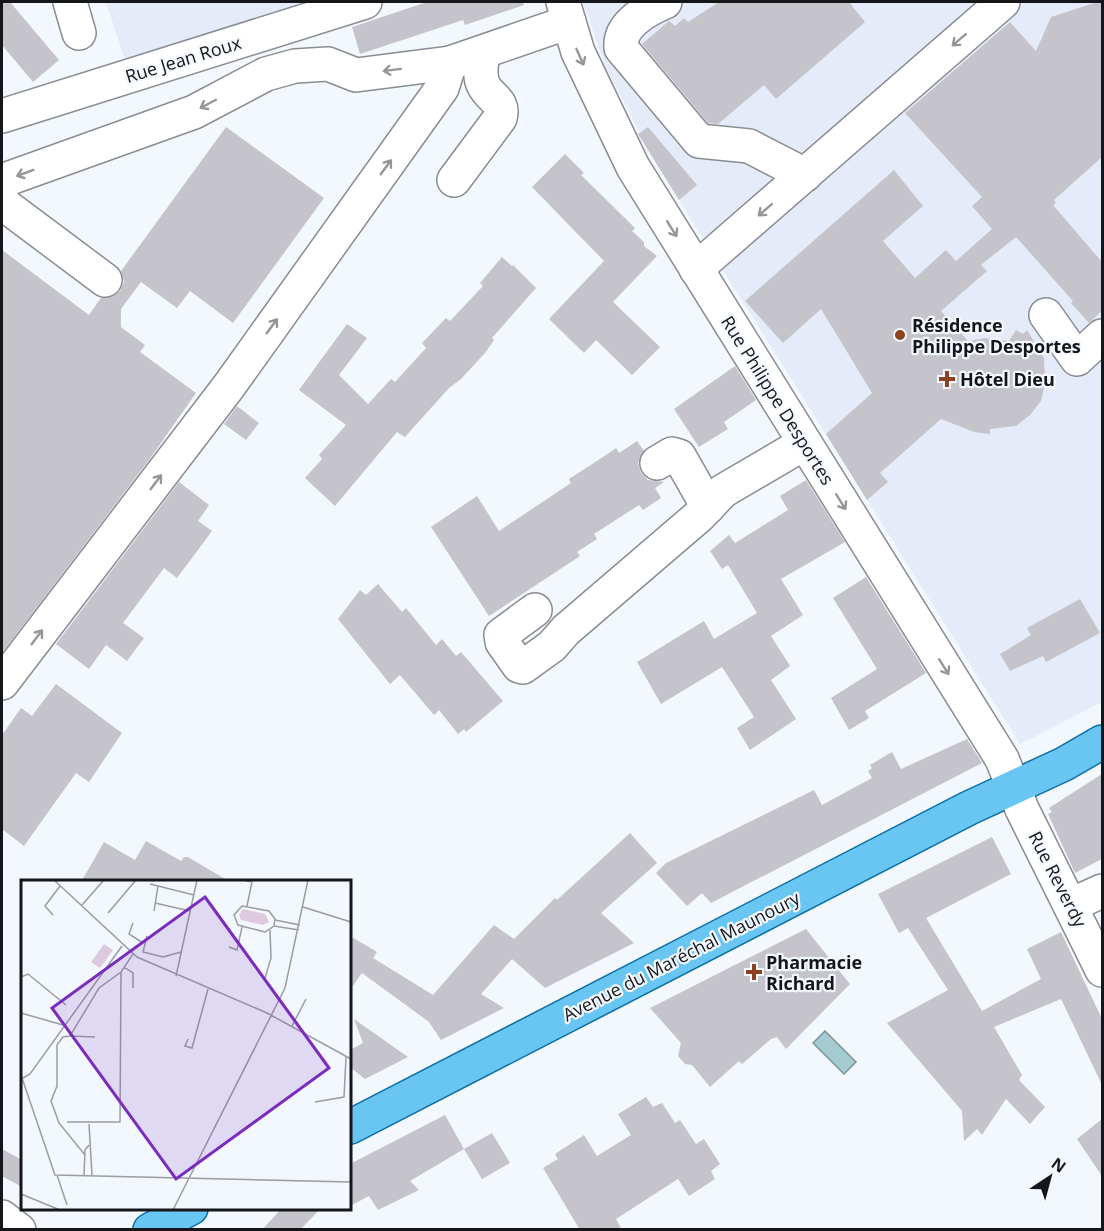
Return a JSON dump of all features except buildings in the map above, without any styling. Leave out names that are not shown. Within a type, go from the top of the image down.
[{"type":"main road","name":"Avenue du Maréchal Maunoury","points":[[351,1126],[969,808],[1014,788],[1102,742]]},
{"type":"main road","points":[[150,1230],[189,1210]]},
{"type":"street","points":[[70,2],[79,33]]},
{"type":"street","name":"Rue Jean Roux","points":[[2,116],[365,2]]},
{"type":"street","points":[[656,3],[626,28],[620,38],[621,48],[693,135],[706,143],[749,146],[805,175]]},
{"type":"street","points":[[696,269],[805,175],[988,6]]},
{"type":"street","points":[[2,184],[10,178],[194,112],[276,71],[295,66],[328,64],[356,75],[450,63],[483,51],[566,12]]},
{"type":"street","name":"Rue Philippe Desportes","points":[[566,12],[578,52],[633,167],[1002,759],[1014,788]]},
{"type":"street","points":[[454,180],[500,118],[502,111],[498,100],[483,84],[481,74],[483,51]]},
{"type":"street","points":[[2,683],[229,387],[442,88],[450,63]]},
{"type":"street","points":[[2,203],[105,280]]},
{"type":"street","points":[[1046,315],[1077,359],[1102,336]]},
{"type":"street","points":[[535,610],[500,638],[519,666],[523,667],[528,666],[552,646],[566,630],[708,507],[723,491],[805,443]]},
{"type":"street","points":[[657,463],[672,454],[679,456],[708,507]]},
{"type":"street","name":"Rue Reverdy","points":[[1014,788],[1022,809],[1102,970]]},
{"type":"street","points":[[1071,905],[1102,891]]},
{"type":"street","points":[[2,1216],[18,1230]]},
{"type":"shaded area","points":[[106,2],[318,2],[127,66]]},
{"type":"shaded area","name":"Hôtel Dieu","points":[[583,2],[1102,2],[1102,702],[1020,744],[656,163],[605,66]]},
{"type":"water","points":[[825,1031],[856,1062],[844,1074],[813,1043]]},
{"type":"place","name":"Résidence Philippe Desportes","points":[[900,335]]},
{"type":"place","name":"Hôtel Dieu","points":[[947,379]]},
{"type":"place","name":"Pharmacie Richard","points":[[754,972]]}]
